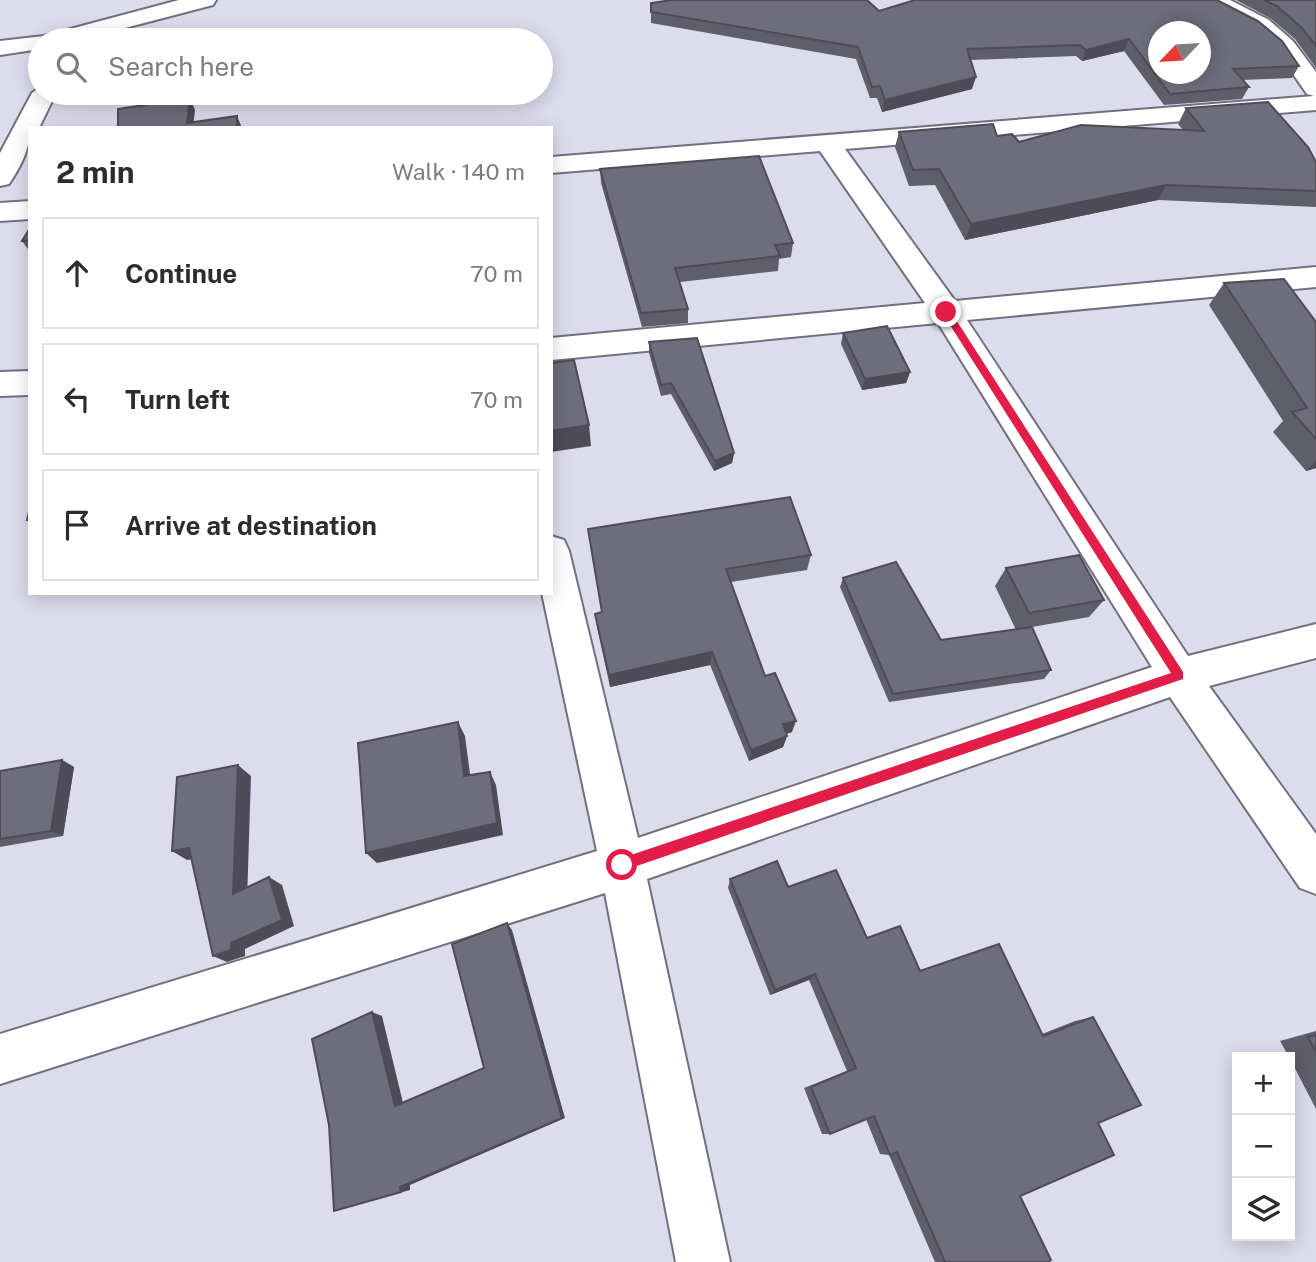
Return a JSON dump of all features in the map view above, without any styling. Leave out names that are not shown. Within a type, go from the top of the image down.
[{"type":"street","points":[[103,28],[205,0]]},
{"type":"street","points":[[1213,0],[1261,25],[1285,46],[1316,89]]},
{"type":"street","points":[[70,28],[80,13]]},
{"type":"street","points":[[0,48],[28,44]]},
{"type":"street","points":[[553,165],[1316,103]]},
{"type":"street","points":[[0,178],[38,105]]},
{"type":"street","points":[[826,141],[946,312],[1179,676],[1316,872]]},
{"type":"street","points":[[0,212],[28,210]]},
{"type":"street","points":[[553,349],[1316,276]]},
{"type":"street","points":[[0,384],[28,383]]},
{"type":"street","points":[[553,560],[622,865],[703,1262]]},
{"type":"street","points":[[0,1059],[622,865],[1179,676],[1316,640]]},
{"type":"building","points":[[672,0],[867,0],[879,11],[915,0],[1217,0],[1258,21],[1282,41],[1299,66],[1233,69],[1249,87],[1170,94],[1163,84],[1211,84],[1211,21],[1148,21],[1148,64],[1129,39],[1086,50],[1080,45],[967,49],[976,77],[885,100],[880,86],[872,87],[858,47],[651,12],[651,3]]},
{"type":"building","points":[[1264,0],[1316,0],[1316,46],[1302,28],[1277,6]]},
{"type":"building","points":[[1268,102],[1308,147],[1316,162],[1316,191],[1166,185],[971,224],[939,169],[913,170],[899,132],[993,124],[997,136],[1012,134],[1019,142],[1081,125],[1204,131],[1186,108]]},
{"type":"building","points":[[144,105],[189,105],[187,123],[237,116],[237,126],[118,126],[118,109]]},
{"type":"building","points":[[759,156],[793,243],[775,245],[780,256],[675,268],[688,309],[641,313],[600,169]]},
{"type":"building","points":[[1284,279],[1316,322],[1316,439],[1292,412],[1307,408],[1224,283]]},
{"type":"building","points":[[887,326],[910,372],[865,379],[843,333]]},
{"type":"building","points":[[697,338],[734,453],[715,461],[671,383],[661,385],[649,342]]},
{"type":"building","points":[[574,360],[589,425],[553,431],[553,363]]},
{"type":"building","points":[[790,497],[811,555],[726,569],[765,676],[775,673],[796,721],[783,724],[787,736],[751,750],[712,652],[609,675],[595,614],[602,612],[588,529]]},
{"type":"building","points":[[1079,555],[1104,600],[1029,613],[1006,568]]},
{"type":"building","points":[[896,562],[941,640],[1032,627],[1051,670],[893,694],[843,578]]},
{"type":"building","points":[[458,722],[464,776],[490,772],[497,823],[366,853],[358,743]]},
{"type":"building","points":[[62,760],[51,831],[0,839],[0,771]]},
{"type":"building","points":[[238,765],[233,894],[269,877],[282,920],[231,943],[231,950],[213,956],[189,848],[172,851],[177,777]]},
{"type":"building","points":[[777,861],[788,887],[836,870],[867,938],[900,926],[920,971],[999,944],[1043,1036],[1093,1017],[1141,1105],[1098,1123],[1114,1155],[1020,1196],[1051,1260],[945,1262],[897,1152],[890,1155],[874,1116],[830,1134],[811,1087],[856,1068],[815,974],[775,990],[730,879]]},
{"type":"building","points":[[507,923],[562,1118],[400,1187],[401,1192],[334,1211],[329,1125],[312,1039],[372,1012],[395,1106],[484,1068],[452,944]]},
{"type":"building","points":[[1316,1035],[1316,1052],[1308,1037]]},
{"type":"route","points":[[622,865],[1179,676],[946,312]]}]
